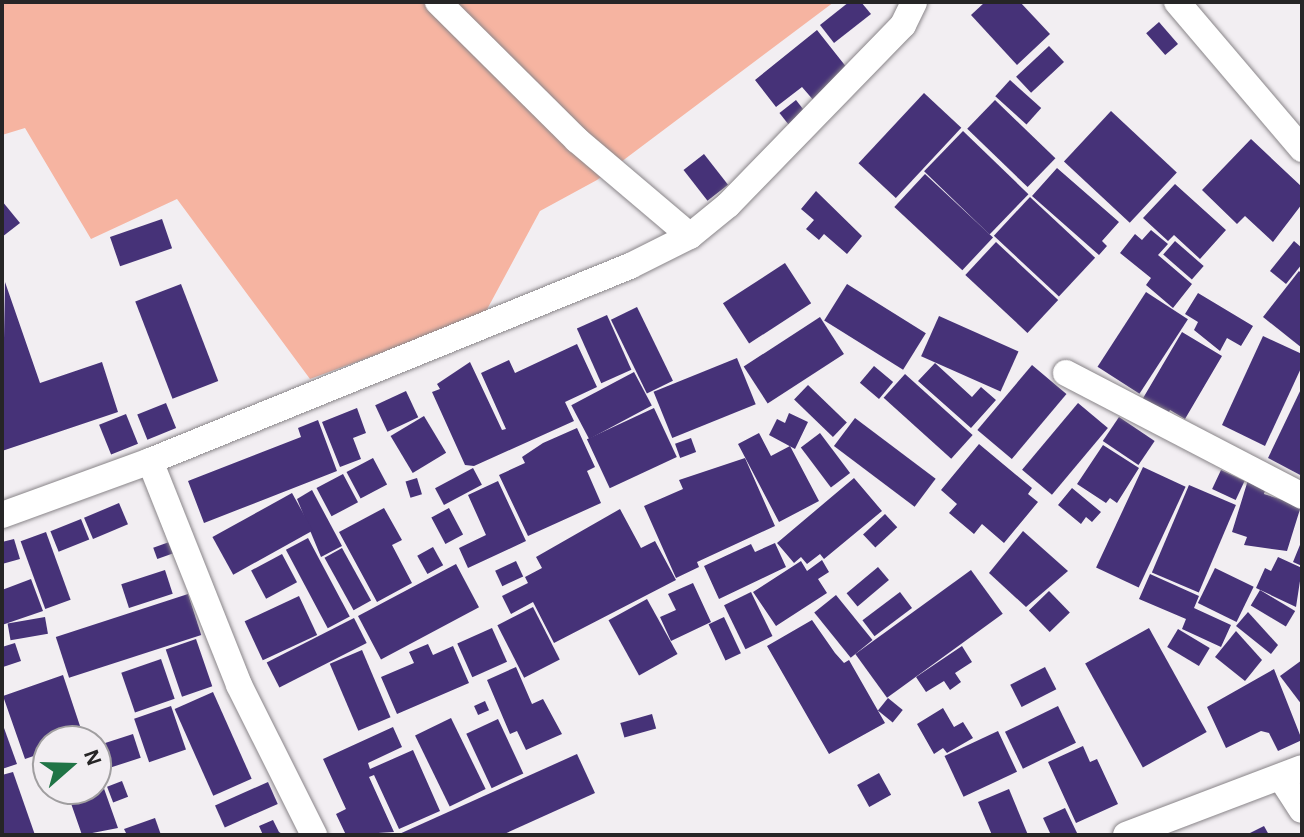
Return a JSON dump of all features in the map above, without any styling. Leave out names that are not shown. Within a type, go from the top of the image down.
[{"type":"street","points":[[438,2],[577,140],[690,236]]},
{"type":"street","points":[[2,515],[150,461],[630,266],[690,236],[728,205],[903,25],[914,2]]},
{"type":"street","points":[[1177,2],[1302,149]]},
{"type":"street","points":[[1066,373],[1302,496]]},
{"type":"street","points":[[150,461],[239,685],[314,835]]},
{"type":"street","points":[[1126,835],[1292,773],[1302,810]]},
{"type":"shaded area","points":[[2,2],[834,2],[597,180],[540,211],[484,315],[310,379],[177,199],[91,239],[25,128],[2,135]]},
{"type":"building","points":[[849,2],[861,2],[871,14],[834,43],[820,25]]},
{"type":"building","points":[[985,2],[1020,2],[1050,34],[1017,65],[971,15]]},
{"type":"building","points":[[1159,22],[1178,44],[1165,55],[1146,33]]},
{"type":"building","points":[[817,30],[851,73],[815,102],[802,87],[776,107],[755,80]]},
{"type":"building","points":[[1049,46],[1064,62],[1031,93],[1016,77]]},
{"type":"building","points":[[1010,80],[1041,108],[1026,124],[995,96]]},
{"type":"building","points":[[924,93],[961,128],[896,198],[859,163]]},
{"type":"building","points":[[796,100],[807,114],[791,127],[779,113]]},
{"type":"building","points":[[995,100],[1055,158],[1028,187],[967,129]]},
{"type":"building","points":[[1111,111],[1177,172],[1130,223],[1064,161]]},
{"type":"building","points":[[963,131],[1028,194],[990,234],[924,171]]},
{"type":"building","points":[[1251,139],[1302,187],[1302,204],[1273,242],[1245,216],[1237,224],[1202,190]]},
{"type":"building","points":[[704,154],[728,185],[708,201],[684,170]]},
{"type":"building","points":[[1057,168],[1119,222],[1102,241],[1107,246],[1099,255],[1032,196]]},
{"type":"building","points":[[925,174],[993,237],[962,270],[894,207]]},
{"type":"building","points":[[1175,184],[1226,230],[1200,259],[1174,235],[1168,241],[1143,218]]},
{"type":"building","points":[[816,191],[862,236],[847,254],[824,234],[819,240],[806,229],[814,220],[801,209]]},
{"type":"building","points":[[1030,197],[1095,258],[1059,296],[994,236]]},
{"type":"building","points":[[2,201],[20,223],[2,237]]},
{"type":"building","points":[[162,219],[172,248],[120,266],[110,237]]},
{"type":"building","points":[[1151,230],[1168,244],[1158,255],[1192,284],[1173,308],[1146,285],[1151,278],[1120,253],[1135,234],[1142,240]]},
{"type":"building","points":[[1175,241],[1204,266],[1192,280],[1163,255]]},
{"type":"building","points":[[1294,241],[1302,248],[1302,264],[1286,284],[1270,271]]},
{"type":"building","points":[[996,242],[1058,300],[1027,333],[965,275]]},
{"type":"building","points":[[785,263],[811,303],[749,344],[723,303]]},
{"type":"building","points":[[1299,271],[1302,274],[1302,348],[1263,317]]},
{"type":"building","points":[[5,282],[40,383],[102,362],[118,412],[2,451]]},
{"type":"building","points":[[181,284],[218,381],[173,399],[135,302]]},
{"type":"building","points":[[847,284],[926,333],[903,370],[824,320]]},
{"type":"building","points":[[1146,292],[1188,319],[1139,394],[1098,367]]},
{"type":"building","points":[[1198,293],[1253,326],[1241,346],[1227,338],[1220,351],[1194,330],[1198,322],[1185,314]]},
{"type":"building","points":[[637,307],[673,381],[647,393],[611,320]]},
{"type":"building","points":[[607,315],[631,370],[601,383],[577,328]]},
{"type":"building","points":[[939,316],[1018,351],[1001,392],[921,356]]},
{"type":"building","points":[[820,317],[844,354],[768,403],[744,367]]},
{"type":"building","points":[[1182,332],[1222,356],[1185,419],[1170,410],[1164,420],[1139,405]]},
{"type":"building","points":[[1263,336],[1302,354],[1302,366],[1265,446],[1222,425]]},
{"type":"building","points":[[577,344],[597,387],[565,402],[574,421],[474,466],[465,465],[432,392],[440,389],[437,384],[470,362],[502,430],[506,429],[481,373],[509,360],[515,373]]},
{"type":"building","points":[[737,358],[756,404],[672,438],[654,392]]},
{"type":"building","points":[[935,363],[972,397],[981,387],[996,400],[971,428],[918,381]]},
{"type":"building","points":[[1032,365],[1066,394],[1012,459],[977,430]]},
{"type":"building","points":[[874,366],[893,382],[879,399],[860,383]]},
{"type":"building","points":[[634,372],[652,406],[589,439],[571,405]]},
{"type":"building","points":[[905,374],[973,435],[951,459],[884,398]]},
{"type":"building","points":[[808,385],[847,423],[833,437],[794,399]]},
{"type":"building","points":[[1302,387],[1302,476],[1268,458]]},
{"type":"building","points":[[406,391],[418,417],[387,432],[375,405]]},
{"type":"building","points":[[166,403],[176,428],[147,440],[137,415]]},
{"type":"building","points":[[1078,403],[1108,428],[1052,495],[1022,470]]},
{"type":"building","points":[[357,408],[366,433],[353,438],[361,459],[340,467],[322,422]]},
{"type":"building","points":[[654,408],[677,457],[610,488],[587,439]]},
{"type":"building","points":[[789,413],[808,422],[795,449],[769,435],[777,419],[785,423]]},
{"type":"building","points":[[126,414],[138,444],[111,455],[99,425]]},
{"type":"building","points":[[424,416],[446,453],[413,473],[391,436]]},
{"type":"building","points":[[1119,417],[1155,441],[1138,465],[1103,441]]},
{"type":"building","points":[[855,418],[936,479],[915,507],[834,446]]},
{"type":"building","points":[[318,420],[337,471],[204,523],[188,481],[301,437],[298,428]]},
{"type":"building","points":[[577,428],[595,467],[587,471],[601,503],[528,536],[499,475],[525,463],[522,457],[543,443]]},
{"type":"building","points":[[759,433],[771,456],[790,446],[819,501],[779,522],[738,444]]},
{"type":"building","points":[[820,433],[850,473],[831,487],[801,447]]},
{"type":"building","points":[[691,438],[696,452],[680,458],[675,444]]},
{"type":"building","points":[[979,444],[1032,488],[1028,494],[1038,502],[1004,543],[982,524],[974,534],[949,513],[957,504],[941,490]]},
{"type":"building","points":[[1103,445],[1139,468],[1117,503],[1110,498],[1106,503],[1077,484]]},
{"type":"building","points":[[373,458],[387,484],[361,499],[347,472]]},
{"type":"building","points":[[745,458],[775,526],[697,562],[699,567],[676,578],[644,506],[683,489],[679,480]]},
{"type":"building","points":[[1143,467],[1186,487],[1139,587],[1096,568]]},
{"type":"building","points":[[473,468],[482,485],[444,505],[435,488]]},
{"type":"building","points":[[1221,470],[1245,481],[1236,500],[1212,489]]},
{"type":"building","points":[[343,474],[358,502],[332,516],[317,488]]},
{"type":"building","points":[[417,478],[422,494],[410,498],[406,482]]},
{"type":"building","points":[[854,478],[882,511],[824,559],[820,554],[807,564],[801,557],[794,563],[777,543]]},
{"type":"building","points":[[1248,480],[1266,486],[1264,494],[1301,506],[1287,551],[1244,545],[1247,537],[1232,532]]},
{"type":"building","points":[[498,481],[526,541],[468,568],[459,548],[486,535],[468,495]]},
{"type":"building","points":[[1189,485],[1236,505],[1199,592],[1152,572]]},
{"type":"building","points":[[1072,488],[1101,512],[1092,522],[1086,517],[1081,524],[1058,505]]},
{"type":"building","points":[[312,490],[342,546],[321,557],[297,499]]},
{"type":"building","points":[[292,493],[313,531],[233,575],[212,537]]},
{"type":"building","points":[[119,503],[128,524],[93,539],[84,518]]},
{"type":"building","points":[[384,508],[402,540],[392,545],[412,583],[377,602],[339,532]]},
{"type":"building","points":[[449,508],[463,534],[445,544],[431,517]]},
{"type":"building","points":[[620,509],[641,548],[655,541],[676,580],[554,643],[533,602],[511,614],[502,596],[528,583],[525,577],[542,568],[536,557]]},
{"type":"building","points":[[885,514],[897,527],[875,548],[863,534]]},
{"type":"building","points":[[81,519],[89,539],[59,552],[50,531]]},
{"type":"building","points":[[1023,531],[1068,571],[1026,607],[989,573]]},
{"type":"building","points":[[46,532],[71,600],[45,609],[21,541]]},
{"type":"building","points":[[308,538],[350,617],[328,628],[286,550]]},
{"type":"building","points":[[14,539],[20,559],[2,564],[2,542]]},
{"type":"building","points":[[1302,540],[1302,566],[1293,562]]},
{"type":"building","points":[[172,541],[176,552],[157,559],[153,548]]},
{"type":"building","points":[[775,543],[786,567],[719,599],[704,566],[751,544],[755,552]]},
{"type":"building","points":[[433,547],[443,565],[427,574],[417,556]]},
{"type":"building","points":[[342,548],[371,600],[354,610],[325,558]]},
{"type":"building","points":[[282,554],[297,582],[266,599],[251,570]]},
{"type":"building","points":[[1278,557],[1302,568],[1296,607],[1256,588],[1265,568],[1271,571]]},
{"type":"building","points":[[822,560],[829,572],[818,579],[827,593],[776,626],[753,592],[801,561],[807,571]]},
{"type":"building","points":[[516,561],[523,576],[502,586],[495,571]]},
{"type":"building","points":[[456,564],[479,607],[381,659],[358,616]]},
{"type":"building","points":[[878,567],[889,580],[858,606],[847,593]]},
{"type":"building","points":[[1215,568],[1254,587],[1237,622],[1198,603]]},
{"type":"building","points":[[165,570],[173,594],[129,608],[121,584]]},
{"type":"building","points":[[971,570],[1003,614],[887,698],[855,654]]},
{"type":"building","points":[[1150,574],[1199,596],[1194,608],[1231,625],[1221,647],[1182,629],[1186,619],[1139,599]]},
{"type":"building","points":[[31,579],[43,611],[2,625],[2,590]]},
{"type":"building","points":[[693,583],[711,622],[671,641],[660,617],[676,610],[668,594]]},
{"type":"building","points":[[1260,590],[1295,611],[1286,627],[1251,605]]},
{"type":"building","points":[[1049,591],[1070,613],[1050,632],[1029,610]]},
{"type":"building","points":[[751,592],[772,636],[746,649],[724,605]]},
{"type":"building","points":[[900,592],[912,608],[875,636],[862,620]]},
{"type":"building","points":[[188,594],[201,635],[69,678],[56,637]]},
{"type":"building","points":[[836,595],[873,640],[851,658],[814,613]]},
{"type":"building","points":[[299,596],[317,635],[263,660],[245,621]]},
{"type":"building","points":[[647,599],[678,654],[639,675],[609,620]]},
{"type":"building","points":[[533,607],[560,660],[524,678],[497,625]]},
{"type":"building","points":[[1248,612],[1278,645],[1271,654],[1236,626]]},
{"type":"building","points":[[45,617],[48,634],[11,640],[8,624]]},
{"type":"building","points":[[724,617],[741,653],[725,660],[709,624]]},
{"type":"building","points":[[354,618],[367,643],[279,687],[267,662]]},
{"type":"building","points":[[812,620],[844,663],[849,660],[885,723],[829,754],[767,646]]},
{"type":"building","points":[[492,628],[507,662],[472,677],[457,643]]},
{"type":"building","points":[[1149,628],[1207,732],[1143,767],[1085,663]]},
{"type":"building","points":[[1178,629],[1210,648],[1199,666],[1167,647]]},
{"type":"building","points":[[1236,631],[1262,660],[1245,681],[1215,657]]},
{"type":"building","points":[[196,639],[212,686],[182,697],[166,649]]},
{"type":"building","points":[[15,643],[21,661],[3,667],[2,647]]},
{"type":"building","points":[[428,644],[433,655],[453,646],[469,683],[397,714],[381,677],[414,663],[409,652]]},
{"type":"building","points":[[962,646],[972,662],[955,673],[961,682],[950,690],[944,681],[926,692],[916,677]]},
{"type":"building","points":[[362,650],[391,717],[358,731],[330,664]]},
{"type":"building","points":[[161,659],[175,699],[135,712],[121,673]]},
{"type":"building","points":[[1302,660],[1302,705],[1280,676]]},
{"type":"building","points":[[516,667],[532,704],[543,699],[562,734],[526,750],[517,731],[510,734],[487,680]]},
{"type":"building","points":[[1045,667],[1056,689],[1022,707],[1010,685]]},
{"type":"building","points":[[1274,669],[1302,740],[1278,751],[1269,733],[1261,731],[1226,748],[1207,707]]},
{"type":"building","points":[[63,675],[80,725],[32,725],[32,757],[25,759],[3,696]]},
{"type":"building","points":[[213,692],[252,779],[213,796],[175,709]]},
{"type":"building","points":[[888,698],[903,710],[893,722],[878,710]]},
{"type":"building","points":[[485,701],[489,710],[478,715],[474,706]]},
{"type":"building","points":[[171,706],[186,749],[149,762],[134,719]]},
{"type":"building","points":[[1058,706],[1076,743],[1023,769],[1005,732]]},
{"type":"building","points":[[943,708],[954,727],[963,722],[973,738],[947,753],[943,748],[934,754],[917,724]]},
{"type":"building","points":[[652,714],[656,728],[624,738],[620,723]]},
{"type":"building","points":[[451,718],[486,789],[450,807],[415,736]]},
{"type":"building","points":[[498,719],[523,773],[492,788],[466,734]]},
{"type":"building","points":[[393,727],[402,747],[368,763],[370,769],[413,750],[440,811],[399,829],[374,775],[369,777],[394,832],[346,835],[336,814],[346,809],[323,759]]},
{"type":"building","points":[[2,729],[17,764],[2,769]]},
{"type":"building","points":[[998,731],[1017,772],[964,797],[945,756]]},
{"type":"building","points":[[133,734],[141,758],[112,767],[112,741]]},
{"type":"building","points":[[1083,746],[1090,762],[1097,759],[1118,804],[1076,823],[1048,762]]},
{"type":"building","points":[[577,754],[595,793],[502,835],[397,835]]},
{"type":"building","points":[[13,772],[35,835],[2,835],[2,775]]},
{"type":"building","points":[[879,773],[891,795],[869,807],[857,785]]},
{"type":"building","points":[[122,781],[128,797],[113,803],[112,785]]},
{"type":"building","points":[[268,782],[278,804],[225,828],[215,806]]},
{"type":"building","points":[[1009,789],[1028,835],[992,835],[978,802]]},
{"type":"building","points":[[72,805],[110,805],[118,828],[82,835]]},
{"type":"building","points":[[1065,808],[1078,835],[1051,835],[1043,818]]},
{"type":"building","points":[[155,818],[161,835],[127,835],[124,829]]},
{"type":"building","points":[[273,820],[284,835],[263,835],[259,826]]},
{"type":"building","points":[[1264,826],[1269,835],[1246,835]]}]
